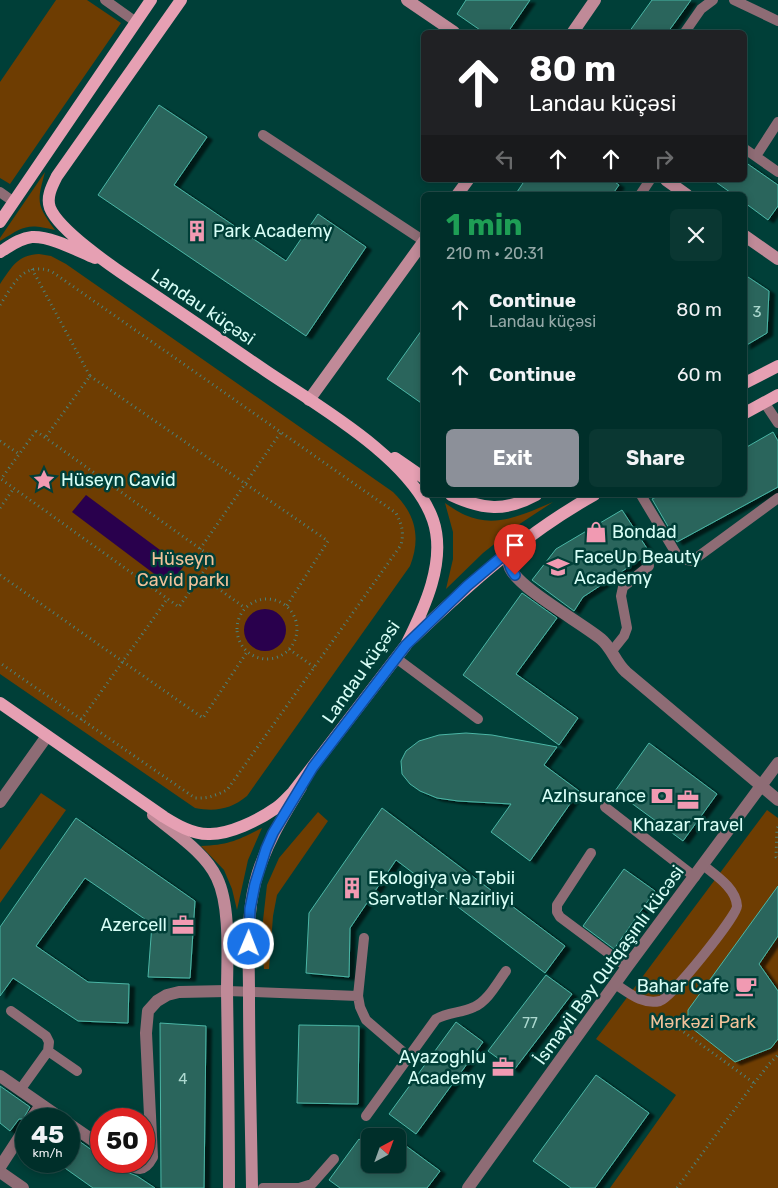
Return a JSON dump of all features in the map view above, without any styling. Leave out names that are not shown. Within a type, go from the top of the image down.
[{"type":"main road","points":[[0,222],[151,0]]},
{"type":"main road","points":[[105,262],[61,224],[54,215],[50,207],[50,191],[57,176],[181,0]]},
{"type":"main road","points":[[407,0],[451,30]]},
{"type":"main road","points":[[573,30],[595,0]]},
{"type":"main road","points":[[669,182],[683,192]]},
{"type":"main road","points":[[0,252],[15,242],[32,237],[51,240],[105,262]]},
{"type":"main road","points":[[747,237],[778,259]]},
{"type":"main road","points":[[309,400],[421,245]]},
{"type":"main road","name":"Landau küçəsi","points":[[0,703],[181,827],[208,834],[222,832],[245,825],[277,807],[293,792],[406,645],[431,588],[438,553],[433,519],[412,484],[373,444],[105,262]]},
{"type":"main road","points":[[747,383],[778,366]]},
{"type":"main road","points":[[747,412],[778,395]]},
{"type":"main road","points":[[373,444],[421,476]]},
{"type":"main road","points":[[456,497],[478,506],[497,508],[508,507],[531,497]]},
{"type":"main road","points":[[406,645],[467,586],[511,549],[547,523],[591,497]]},
{"type":"main road","points":[[252,1188],[249,991],[250,909],[255,884],[273,833],[313,767]]},
{"type":"main road","points":[[110,780],[188,844],[217,877],[226,921],[229,1188]]},
{"type":"street","points":[[511,549],[508,558],[509,567],[524,585],[601,639],[612,651],[619,665],[626,672],[778,800]]},
{"type":"street","points":[[0,802],[47,736]]},
{"type":"street","name":"İsmayil Bəy Qutqaşınlı kücəsi","points":[[468,1188],[614,984],[778,763]]},
{"type":"street","points":[[150,1108],[146,1033],[148,1011],[157,1001],[167,995],[179,992],[227,991]]},
{"type":"street","points":[[0,1076],[46,1108]]},
{"type":"street","points":[[0,1167],[15,1144]]},
{"type":"street","points":[[0,1172],[23,1188]]},
{"type":"lane","points":[[105,0],[136,22]]},
{"type":"lane","points":[[685,30],[701,9],[713,0]]},
{"type":"lane","points":[[734,0],[778,21]]},
{"type":"lane","points":[[756,156],[778,122]]},
{"type":"lane","points":[[263,134],[421,239]]},
{"type":"lane","points":[[747,150],[778,172]]},
{"type":"lane","points":[[0,192],[14,202]]},
{"type":"lane","points":[[764,402],[778,423]]},
{"type":"lane","points":[[642,497],[677,555],[683,559],[692,560],[778,498]]},
{"type":"lane","points":[[612,651],[624,636],[627,628],[621,596],[623,587],[648,566]]},
{"type":"lane","points":[[396,658],[478,719]]},
{"type":"lane","points":[[605,806],[695,877]]},
{"type":"lane","points":[[592,853],[557,905],[557,912],[560,917],[627,967]]},
{"type":"lane","points":[[614,984],[642,1001],[663,1000],[680,984],[736,910],[737,905],[728,886],[703,865]]},
{"type":"lane","points":[[364,938],[358,996],[360,1006],[366,1020],[410,1057]]},
{"type":"lane","points":[[366,1116],[436,1019],[445,1014],[473,1008],[483,1002],[506,971]]},
{"type":"lane","points":[[227,991],[358,996]]},
{"type":"lane","points":[[11,1010],[46,1036],[50,1042],[48,1051],[20,1090]]},
{"type":"lane","points":[[48,1051],[77,1071]]},
{"type":"lane","points":[[263,1188],[299,1188],[312,1184],[334,1159]]},
{"type":"path","points":[[0,305],[20,275],[32,269],[42,268],[51,271],[396,513],[404,534],[401,545],[227,790],[205,798],[195,798],[0,663]]},
{"type":"path","points":[[32,269],[90,376],[328,541],[286,607]]},
{"type":"path","points":[[45,438],[90,376]]},
{"type":"path","points":[[36,431],[45,438],[213,558],[179,607],[2,479],[36,431]]},
{"type":"path","points":[[200,549],[281,432]]},
{"type":"path","points":[[0,441],[19,454]]},
{"type":"path","points":[[0,508],[14,488]]},
{"type":"path","points":[[0,576],[203,718],[247,652]]},
{"type":"path","points":[[201,576],[245,608]]},
{"type":"path","points":[[81,720],[168,598]]},
{"type":"path","points":[[270,599],[286,607],[296,622],[297,632],[295,641],[290,649],[282,655],[264,659],[255,657],[247,652],[241,645],[237,627],[239,618],[245,608],[260,600],[270,599]]},
{"type":"path","points":[[290,649],[314,667]]},
{"type":"path","points":[[778,827],[776,857],[778,860]]},
{"type":"path","points":[[663,1000],[662,1016],[754,1083]]},
{"type":"path","points":[[678,1188],[754,1083],[778,1056]]},
{"type":"green space","points":[[56,0],[87,0],[121,23],[10,184],[0,178],[0,82]]},
{"type":"green space","points":[[45,172],[40,197],[41,208],[55,230],[32,226],[26,227],[0,241],[0,238]]},
{"type":"green space","name":"Hüseyn Cavid parkı","points":[[39,254],[51,256],[66,264],[393,492],[401,500],[411,518],[416,536],[410,566],[247,796],[229,807],[210,810],[195,808],[0,674],[0,284],[20,259]]},
{"type":"green space","points":[[553,502],[518,525],[483,553],[446,589],[453,559],[453,532],[445,503],[465,515],[488,521],[521,515]]},
{"type":"green space","points":[[41,793],[66,810],[0,903],[0,850]]},
{"type":"green space","name":"Mərkəzi Park","points":[[767,810],[778,818],[778,1188],[610,1188],[676,1095],[596,1039]]},
{"type":"green space","points":[[318,812],[328,821],[277,895],[273,916],[269,969],[264,969],[261,938],[267,885],[279,858]]},
{"type":"green space","points":[[262,828],[248,860],[237,910],[232,889],[224,870],[201,846],[233,841]]},
{"type":"shaded area","points":[[86,495],[183,567],[169,585],[72,512]]},
{"type":"shaded area","points":[[265,609],[280,615],[286,630],[280,645],[265,651],[250,645],[244,630],[250,615]]},
{"type":"building","points":[[466,0],[530,0],[509,30],[480,30],[457,14]]},
{"type":"building","points":[[652,0],[691,0],[669,30],[630,30]]},
{"type":"building","name":"Park Academy","points":[[159,105],[207,137],[174,185],[286,261],[318,214],[366,247],[306,336],[98,195]]},
{"type":"building","points":[[747,163],[778,185],[778,206],[768,220],[747,204],[747,192],[730,192],[716,182],[747,182]]},
{"type":"building","points":[[524,182],[615,182],[619,185],[614,192],[517,192]]},
{"type":"building","points":[[747,276],[769,291],[767,333],[747,345]]},
{"type":"building","points":[[421,331],[421,403],[387,379]]},
{"type":"building","points":[[773,432],[778,441],[778,487],[677,542],[652,499],[656,497],[747,497],[747,447]]},
{"type":"building","points":[[622,510],[650,553],[583,597],[574,611],[532,580],[556,549]]},
{"type":"building","points":[[522,593],[557,618],[516,674],[578,718],[559,745],[463,675]]},
{"type":"building","points":[[466,733],[492,735],[557,747],[544,765],[579,791],[530,861],[491,832],[511,804],[437,798],[420,791],[410,784],[402,774],[401,761],[406,751],[419,741],[439,735]]},
{"type":"building","points":[[649,743],[717,794],[683,841],[615,791]]},
{"type":"building","name":"Ekologiya və Təbii Sərvətlər Nazirliyi","points":[[382,808],[565,946],[545,973],[396,860],[350,928],[349,977],[306,973],[309,913]]},
{"type":"building","points":[[76,818],[195,901],[190,978],[148,977],[152,924],[85,878],[36,946],[88,982],[129,984],[128,1023],[78,1021],[13,978],[0,996],[0,927]]},
{"type":"building","points":[[624,869],[655,891],[614,949],[583,926]]},
{"type":"building","points":[[778,886],[778,936],[759,964],[778,991],[778,1039],[771,1048],[735,1062],[688,1025],[688,1010]]},
{"type":"building","points":[[546,975],[572,994],[514,1070],[488,1051]]},
{"type":"building","points":[[456,1022],[483,1042],[416,1134],[389,1114]]},
{"type":"building","points":[[160,1023],[206,1026],[204,1188],[161,1188]]},
{"type":"building","points":[[299,1025],[359,1026],[358,1104],[297,1103]]},
{"type":"building","points":[[596,1075],[649,1113],[595,1188],[571,1188],[533,1161]]},
{"type":"building","points":[[0,1086],[30,1107],[15,1108],[15,1124],[10,1131],[0,1123]]},
{"type":"building","points":[[359,1139],[361,1140],[361,1173],[406,1173],[406,1146],[440,1171],[427,1188],[340,1188],[329,1180]]},
{"type":"building","points":[[80,1142],[90,1149],[90,1173],[129,1173],[155,1188],[93,1188],[72,1173],[80,1173]]},
{"type":"place","name":"Park Academy","points":[[197,231]]},
{"type":"place","name":"Hüseyn Cavid","points":[[44,480]]},
{"type":"place","name":"Bondad","points":[[596,532]]},
{"type":"place","name":"FaceUp Beauty Academy","points":[[558,567]]},
{"type":"place","name":"AzInsurance","points":[[662,796]]},
{"type":"place","name":"Khazar Travel","points":[[688,800]]},
{"type":"place","name":"Ekologiya və Təbii Sərvətlər Nazirliyi","points":[[352,888]]},
{"type":"place","name":"Azercell","points":[[183,925]]},
{"type":"place","name":"Bahar Cafe","points":[[746,986]]},
{"type":"place","name":"Ayazoghlu Academy","points":[[503,1067]]},
{"type":"route","points":[[249,944],[250,909],[255,884],[266,849],[273,833],[313,767],[406,645],[467,586],[511,549],[508,558],[509,567],[515,575]]}]
